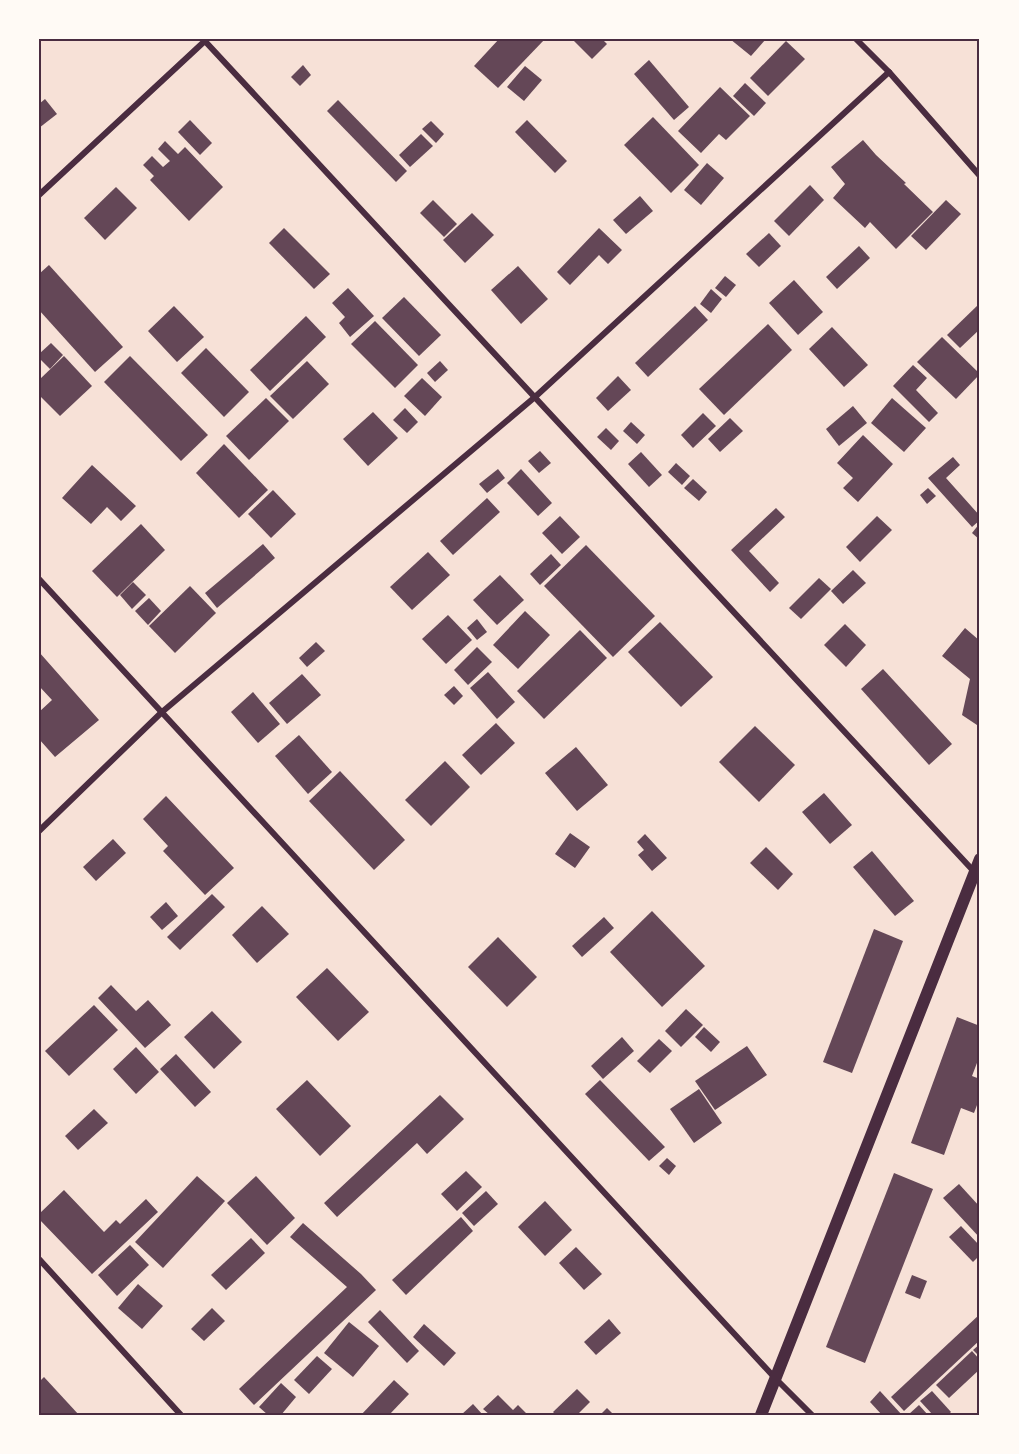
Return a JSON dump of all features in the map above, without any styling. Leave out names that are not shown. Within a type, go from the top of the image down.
[{"type":"main road","points":[[761,1415],[977,875],[980,859]]},
{"type":"street","points":[[856,39],[889,72],[980,176]]},
{"type":"street","points":[[39,195],[205,40],[977,875]]},
{"type":"street","points":[[39,831],[162,712],[535,397],[889,72]]},
{"type":"street","points":[[39,579],[775,1378],[812,1415]]},
{"type":"street","points":[[39,1259],[181,1415]]},
{"type":"building","points":[[499,39],[545,39],[498,88],[474,66]]},
{"type":"building","points":[[572,39],[602,39],[607,44],[592,59]]},
{"type":"building","points":[[730,39],[766,39],[751,56]]},
{"type":"building","points":[[786,41],[805,59],[768,96],[750,78]]},
{"type":"building","points":[[649,60],[689,107],[674,120],[634,74]]},
{"type":"building","points":[[303,65],[311,75],[300,86],[291,77]]},
{"type":"building","points":[[525,66],[542,80],[524,101],[507,87]]},
{"type":"building","points":[[745,83],[766,103],[754,116],[733,96]]},
{"type":"building","points":[[720,87],[750,116],[726,140],[719,134],[701,153],[678,131]]},
{"type":"building","points":[[45,99],[57,114],[39,128],[39,104]]},
{"type":"building","points":[[338,100],[407,171],[396,182],[327,111]]},
{"type":"building","points":[[653,117],[699,165],[671,193],[624,145]]},
{"type":"building","points":[[190,120],[212,143],[200,155],[178,132]]},
{"type":"building","points":[[527,120],[567,161],[555,173],[515,132]]},
{"type":"building","points":[[431,121],[444,134],[436,143],[422,129]]},
{"type":"building","points":[[421,134],[433,146],[410,167],[399,155]]},
{"type":"building","points":[[863,140],[933,212],[896,249],[870,222],[865,228],[833,198],[845,184],[831,167]]},
{"type":"building","points":[[165,141],[178,154],[185,147],[223,187],[189,221],[150,180],[154,176],[143,165],[152,156],[163,167],[170,161],[158,149]]},
{"type":"building","points":[[707,163],[724,178],[701,205],[684,190]]},
{"type":"building","points":[[810,185],[824,200],[789,236],[774,221]]},
{"type":"building","points":[[116,187],[137,208],[105,240],[84,218]]},
{"type":"building","points":[[640,196],[653,211],[626,234],[613,220]]},
{"type":"building","points":[[433,200],[457,224],[444,237],[420,213]]},
{"type":"building","points":[[946,200],[961,214],[926,250],[911,236]]},
{"type":"building","points":[[472,213],[494,235],[465,263],[443,240]]},
{"type":"building","points":[[284,228],[330,274],[314,289],[269,243]]},
{"type":"building","points":[[599,228],[622,250],[608,264],[599,255],[570,285],[557,272]]},
{"type":"building","points":[[769,233],[781,246],[759,267],[746,254]]},
{"type":"building","points":[[859,246],[870,258],[837,289],[826,277]]},
{"type":"building","points":[[49,265],[123,347],[95,372],[39,310],[39,274]]},
{"type":"building","points":[[518,266],[548,299],[521,324],[491,290]]},
{"type":"building","points":[[725,276],[736,285],[726,297],[715,288]]},
{"type":"building","points":[[794,280],[823,312],[798,335],[769,303]]},
{"type":"building","points":[[348,288],[374,316],[350,337],[339,323],[345,317],[332,303]]},
{"type":"building","points":[[711,289],[722,299],[711,313],[700,304]]},
{"type":"building","points":[[404,297],[441,335],[419,356],[382,318]]},
{"type":"building","points":[[980,303],[980,329],[960,348],[947,335]]},
{"type":"building","points":[[174,306],[204,337],[177,362],[148,331]]},
{"type":"building","points":[[695,306],[708,320],[648,377],[635,363]]},
{"type":"building","points":[[306,316],[326,337],[270,391],[250,370]]},
{"type":"building","points":[[375,321],[418,365],[395,388],[351,344]]},
{"type":"building","points":[[768,324],[792,350],[724,415],[699,389]]},
{"type":"building","points":[[832,327],[868,365],[844,387],[809,349]]},
{"type":"building","points":[[942,337],[980,374],[956,399],[917,362]]},
{"type":"building","points":[[51,343],[63,355],[50,369],[39,358],[39,354]]},
{"type":"building","points":[[206,348],[249,392],[224,417],[181,373]]},
{"type":"building","points":[[64,356],[92,386],[60,416],[39,395],[39,380]]},
{"type":"building","points":[[130,356],[208,435],[181,461],[104,382]]},
{"type":"building","points":[[307,361],[329,384],[293,419],[270,396]]},
{"type":"building","points":[[440,361],[448,370],[435,382],[427,373]]},
{"type":"building","points":[[913,365],[927,378],[916,390],[938,413],[929,422],[893,386]]},
{"type":"building","points":[[618,376],[631,390],[608,411],[596,398]]},
{"type":"building","points":[[422,378],[442,397],[425,416],[404,396]]},
{"type":"building","points":[[266,398],[289,421],[249,460],[226,436]]},
{"type":"building","points":[[892,398],[926,428],[904,452],[871,423]]},
{"type":"building","points":[[853,406],[867,423],[839,446],[826,429]]},
{"type":"building","points":[[405,408],[418,422],[407,433],[393,420]]},
{"type":"building","points":[[373,412],[398,438],[368,466],[343,439]]},
{"type":"building","points":[[703,413],[716,426],[693,448],[681,435]]},
{"type":"building","points":[[730,418],[743,431],[720,452],[708,439]]},
{"type":"building","points":[[631,422],[645,435],[637,444],[623,431]]},
{"type":"building","points":[[606,428],[619,441],[611,450],[597,437]]},
{"type":"building","points":[[863,435],[893,464],[858,502],[843,488],[853,478],[837,463]]},
{"type":"building","points":[[224,444],[268,490],[239,518],[196,473]]},
{"type":"building","points":[[540,451],[551,463],[539,473],[528,461]]},
{"type":"building","points":[[641,452],[662,475],[649,487],[628,464]]},
{"type":"building","points":[[953,457],[960,465],[946,478],[980,516],[980,520],[972,527],[928,478]]},
{"type":"building","points":[[676,463],[690,476],[682,485],[668,472]]},
{"type":"building","points":[[92,465],[136,506],[121,521],[107,507],[91,524],[62,498]]},
{"type":"building","points":[[498,469],[505,478],[487,493],[479,484]]},
{"type":"building","points":[[521,469],[552,503],[538,516],[507,483]]},
{"type":"building","points":[[693,479],[707,492],[699,501],[684,488]]},
{"type":"building","points":[[928,488],[936,496],[927,504],[920,495]]},
{"type":"building","points":[[273,490],[296,514],[271,538],[248,514]]},
{"type":"building","points":[[487,498],[500,512],[453,555],[440,541]]},
{"type":"building","points":[[776,508],[785,517],[749,551],[779,583],[770,592],[731,550]]},
{"type":"building","points":[[560,516],[580,537],[562,554],[542,533]]},
{"type":"building","points":[[877,516],[892,530],[860,562],[846,547]]},
{"type":"building","points":[[980,523],[980,540],[972,533]]},
{"type":"building","points":[[141,524],[165,550],[117,597],[92,571]]},
{"type":"building","points":[[263,544],[275,558],[217,608],[205,593]]},
{"type":"building","points":[[586,545],[655,616],[613,657],[544,586]]},
{"type":"building","points":[[428,552],[450,575],[412,610],[390,587]]},
{"type":"building","points":[[551,554],[561,565],[540,585],[530,574]]},
{"type":"building","points":[[853,570],[866,583],[843,604],[831,591]]},
{"type":"building","points":[[500,575],[524,600],[497,625],[473,600]]},
{"type":"building","points":[[819,578],[831,589],[801,619],[789,608]]},
{"type":"building","points":[[133,582],[146,595],[132,609],[120,595]]},
{"type":"building","points":[[190,586],[216,613],[175,653],[149,626]]},
{"type":"building","points":[[149,598],[161,611],[148,625],[135,611]]},
{"type":"building","points":[[525,611],[550,635],[518,669],[493,645]]},
{"type":"building","points":[[448,615],[472,640],[446,664],[422,639]]},
{"type":"building","points":[[477,619],[487,632],[477,640],[467,628]]},
{"type":"building","points":[[660,622],[713,677],[681,707],[628,652]]},
{"type":"building","points":[[845,624],[866,645],[846,667],[824,645]]},
{"type":"building","points":[[965,628],[980,641],[980,727],[962,715],[970,679],[942,656]]},
{"type":"building","points":[[580,630],[607,658],[544,719],[517,691]]},
{"type":"building","points":[[316,642],[325,651],[307,667],[299,658]]},
{"type":"building","points":[[477,647],[492,662],[468,685],[454,670]]},
{"type":"building","points":[[39,652],[99,720],[55,757],[39,739],[39,712],[52,700],[39,686]]},
{"type":"building","points":[[883,669],[952,744],[929,765],[861,689]]},
{"type":"building","points":[[488,672],[515,702],[497,719],[470,688]]},
{"type":"building","points":[[302,674],[321,695],[287,724],[269,703]]},
{"type":"building","points":[[454,686],[463,696],[454,705],[444,695]]},
{"type":"building","points":[[253,692],[280,724],[258,743],[231,712]]},
{"type":"building","points":[[496,723],[515,743],[481,775],[462,755]]},
{"type":"building","points":[[755,726],[795,765],[759,802],[719,762]]},
{"type":"building","points":[[299,735],[332,772],[308,794],[275,756]]},
{"type":"building","points":[[576,747],[608,785],[577,811],[545,773]]},
{"type":"building","points":[[445,761],[470,787],[431,826],[405,800]]},
{"type":"building","points":[[340,771],[405,840],[374,870],[309,801]]},
{"type":"building","points":[[824,793],[852,825],[830,844],[802,812]]},
{"type":"building","points":[[166,796],[234,868],[205,895],[163,851],[168,846],[143,819]]},
{"type":"building","points":[[570,833],[590,847],[575,868],[555,854]]},
{"type":"building","points":[[645,834],[667,858],[652,871],[638,855],[644,850],[637,842]]},
{"type":"building","points":[[113,839],[126,853],[96,881],[83,867]]},
{"type":"building","points":[[766,847],[793,874],[778,890],[750,863]]},
{"type":"building","points":[[872,851],[914,901],[895,916],[853,867]]},
{"type":"building","points":[[212,894],[225,907],[180,950],[167,937]]},
{"type":"building","points":[[166,902],[178,916],[162,930],[150,917]]},
{"type":"building","points":[[262,906],[289,934],[257,963],[232,935]]},
{"type":"building","points":[[652,911],[705,966],[662,1007],[610,952]]},
{"type":"building","points":[[604,917],[614,928],[582,957],[572,946]]},
{"type":"building","points":[[874,929],[903,941],[852,1073],[823,1062]]},
{"type":"building","points":[[498,937],[537,977],[507,1007],[468,967]]},
{"type":"building","points":[[327,968],[369,1012],[338,1041],[296,997]]},
{"type":"building","points":[[111,985],[136,1011],[148,1000],[171,1025],[145,1048],[98,998]]},
{"type":"building","points":[[94,1005],[118,1030],[69,1076],[45,1051]]},
{"type":"building","points":[[686,1009],[703,1025],[681,1047],[665,1031]]},
{"type":"building","points":[[212,1011],[242,1042],[214,1069],[184,1037]]},
{"type":"building","points":[[957,1017],[980,1026],[980,1055],[972,1076],[980,1079],[980,1097],[974,1113],[961,1108],[944,1155],[911,1143]]},
{"type":"building","points":[[704,1027],[720,1042],[711,1052],[695,1037]]},
{"type":"building","points":[[622,1037],[634,1051],[603,1079],[591,1066]]},
{"type":"building","points":[[659,1039],[672,1051],[650,1073],[637,1061]]},
{"type":"building","points":[[747,1046],[767,1075],[715,1110],[695,1081]]},
{"type":"building","points":[[136,1047],[159,1072],[136,1094],[113,1069]]},
{"type":"building","points":[[176,1054],[211,1092],[195,1107],[160,1069]]},
{"type":"building","points":[[307,1080],[351,1126],[320,1156],[276,1109]]},
{"type":"building","points":[[600,1080],[665,1147],[649,1161],[585,1094]]},
{"type":"building","points":[[699,1089],[722,1123],[694,1143],[670,1109]]},
{"type":"building","points":[[440,1095],[464,1119],[427,1154],[417,1143],[337,1217],[324,1203]]},
{"type":"building","points":[[94,1109],[108,1123],[78,1150],[65,1136]]},
{"type":"building","points":[[667,1158],[676,1166],[669,1175],[659,1166]]},
{"type":"building","points":[[466,1171],[482,1187],[457,1211],[441,1194]]},
{"type":"building","points":[[894,1173],[933,1189],[865,1363],[826,1347]]},
{"type":"building","points":[[197,1176],[225,1201],[163,1268],[135,1242]]},
{"type":"building","points":[[256,1176],[295,1218],[267,1245],[227,1203]]},
{"type":"building","points":[[959,1184],[980,1207],[980,1238],[943,1198]]},
{"type":"building","points":[[64,1190],[104,1232],[116,1220],[120,1224],[146,1199],[158,1212],[92,1274],[39,1219],[39,1214]]},
{"type":"building","points":[[486,1191],[498,1204],[474,1226],[462,1213]]},
{"type":"building","points":[[545,1201],[572,1230],[545,1256],[518,1227]]},
{"type":"building","points":[[461,1217],[473,1231],[406,1295],[392,1280]]},
{"type":"building","points":[[303,1223],[376,1290],[254,1405],[239,1389],[347,1287],[290,1237]]},
{"type":"building","points":[[961,1226],[980,1246],[980,1255],[973,1262],[949,1237]]},
{"type":"building","points":[[251,1238],[265,1253],[226,1290],[211,1275]]},
{"type":"building","points":[[130,1245],[149,1265],[117,1296],[98,1275]]},
{"type":"building","points":[[576,1247],[602,1274],[584,1290],[559,1263]]},
{"type":"building","points":[[912,1275],[927,1281],[920,1299],[905,1293]]},
{"type":"building","points":[[138,1284],[163,1306],[142,1329],[118,1308]]},
{"type":"building","points":[[212,1308],[225,1321],[204,1341],[191,1329]]},
{"type":"building","points":[[380,1310],[419,1351],[407,1363],[368,1322]]},
{"type":"building","points":[[980,1314],[980,1340],[904,1411],[891,1397]]},
{"type":"building","points":[[609,1319],[621,1333],[596,1355],[584,1342]]},
{"type":"building","points":[[349,1322],[379,1346],[353,1377],[324,1353]]},
{"type":"building","points":[[424,1324],[456,1353],[444,1366],[413,1337]]},
{"type":"building","points":[[980,1344],[980,1357],[973,1350]]},
{"type":"building","points":[[972,1351],[980,1360],[980,1369],[949,1398],[936,1385]]},
{"type":"building","points":[[317,1356],[332,1369],[309,1394],[294,1380]]},
{"type":"building","points":[[44,1377],[79,1415],[39,1415],[39,1382]]},
{"type":"building","points":[[394,1380],[409,1394],[389,1415],[361,1415]]},
{"type":"building","points":[[281,1383],[296,1397],[281,1415],[268,1415],[259,1407]]},
{"type":"building","points":[[577,1389],[590,1402],[577,1415],[556,1415],[553,1412]]},
{"type":"building","points":[[880,1391],[902,1415],[882,1415],[870,1402]]},
{"type":"building","points":[[932,1391],[951,1412],[948,1415],[933,1415],[920,1401]]},
{"type":"building","points":[[498,1395],[513,1410],[518,1405],[528,1415],[490,1415],[483,1409]]},
{"type":"building","points":[[473,1404],[483,1415],[461,1415]]},
{"type":"building","points":[[919,1405],[928,1415],[908,1415]]},
{"type":"building","points":[[607,1408],[614,1415],[600,1415]]}]
